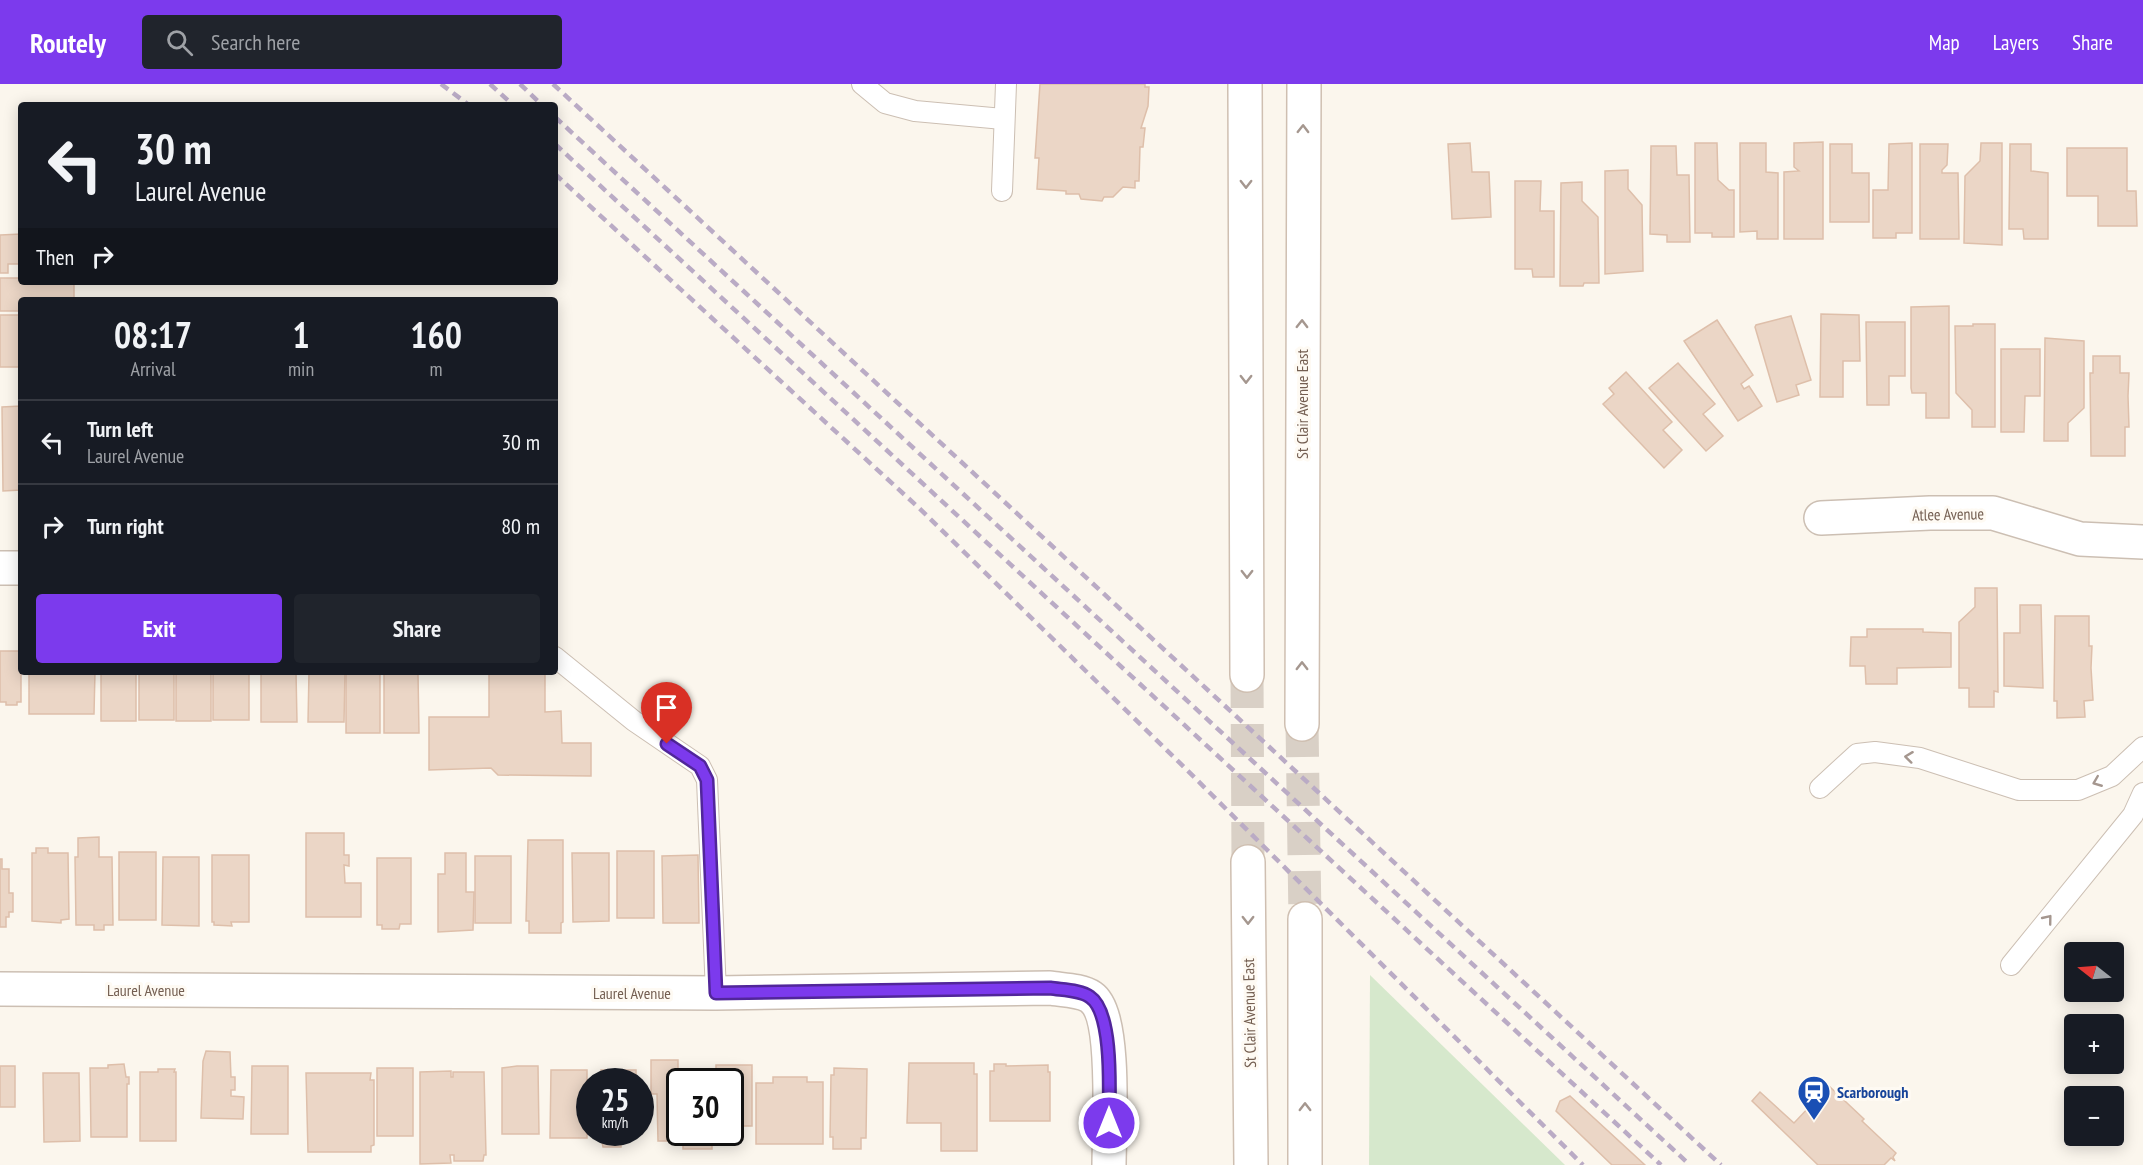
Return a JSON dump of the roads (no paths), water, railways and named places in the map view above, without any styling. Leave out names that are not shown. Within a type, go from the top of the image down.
[{"type":"main road","points":[[1245,84],[1247,675]]},
{"type":"main road","name":"St Clair Avenue East","points":[[1302,724],[1304,84]]},
{"type":"main road","name":"Atlee Avenue","points":[[1821,518],[1930,513],[1993,513],[2080,539],[2143,542]]},
{"type":"main road","points":[[0,568],[18,568]]},
{"type":"main road","name":"St Clair Avenue East","points":[[1248,862],[1251,1165]]},
{"type":"main road","points":[[1305,919],[1305,1165]]},
{"type":"main road","name":"Laurel Avenue","points":[[0,989],[716,993],[1050,988],[1089,996],[1097,1003],[1105,1026],[1110,1059],[1109,1165]]},
{"type":"lane","points":[[862,84],[885,103],[905,108],[1003,119]]},
{"type":"lane","points":[[1002,191],[1006,84]]},
{"type":"lane","points":[[558,659],[634,721],[700,766],[707,780],[716,993]]},
{"type":"lane","points":[[1820,788],[1857,754],[1875,753],[1920,758],[2019,790],[2078,790],[2112,776],[2143,747]]},
{"type":"lane","points":[[2011,965],[2133,815],[2143,793]]},
{"type":"tunnel","points":[[1247,675],[1248,862]]},
{"type":"tunnel","points":[[1302,724],[1305,919]]},
{"type":"railway","points":[[441,84],[465,102]]},
{"type":"railway","points":[[490,84],[510,102]]},
{"type":"railway","points":[[520,84],[539,102]]},
{"type":"railway","points":[[553,84],[1721,1165]]},
{"type":"railway","points":[[558,120],[1690,1165]]},
{"type":"railway","points":[[558,147],[1661,1165]]},
{"type":"railway","points":[[558,177],[919,508],[1185,768],[1583,1165]]},
{"type":"place","name":"Scarborough","points":[[1814,1121]]}]
